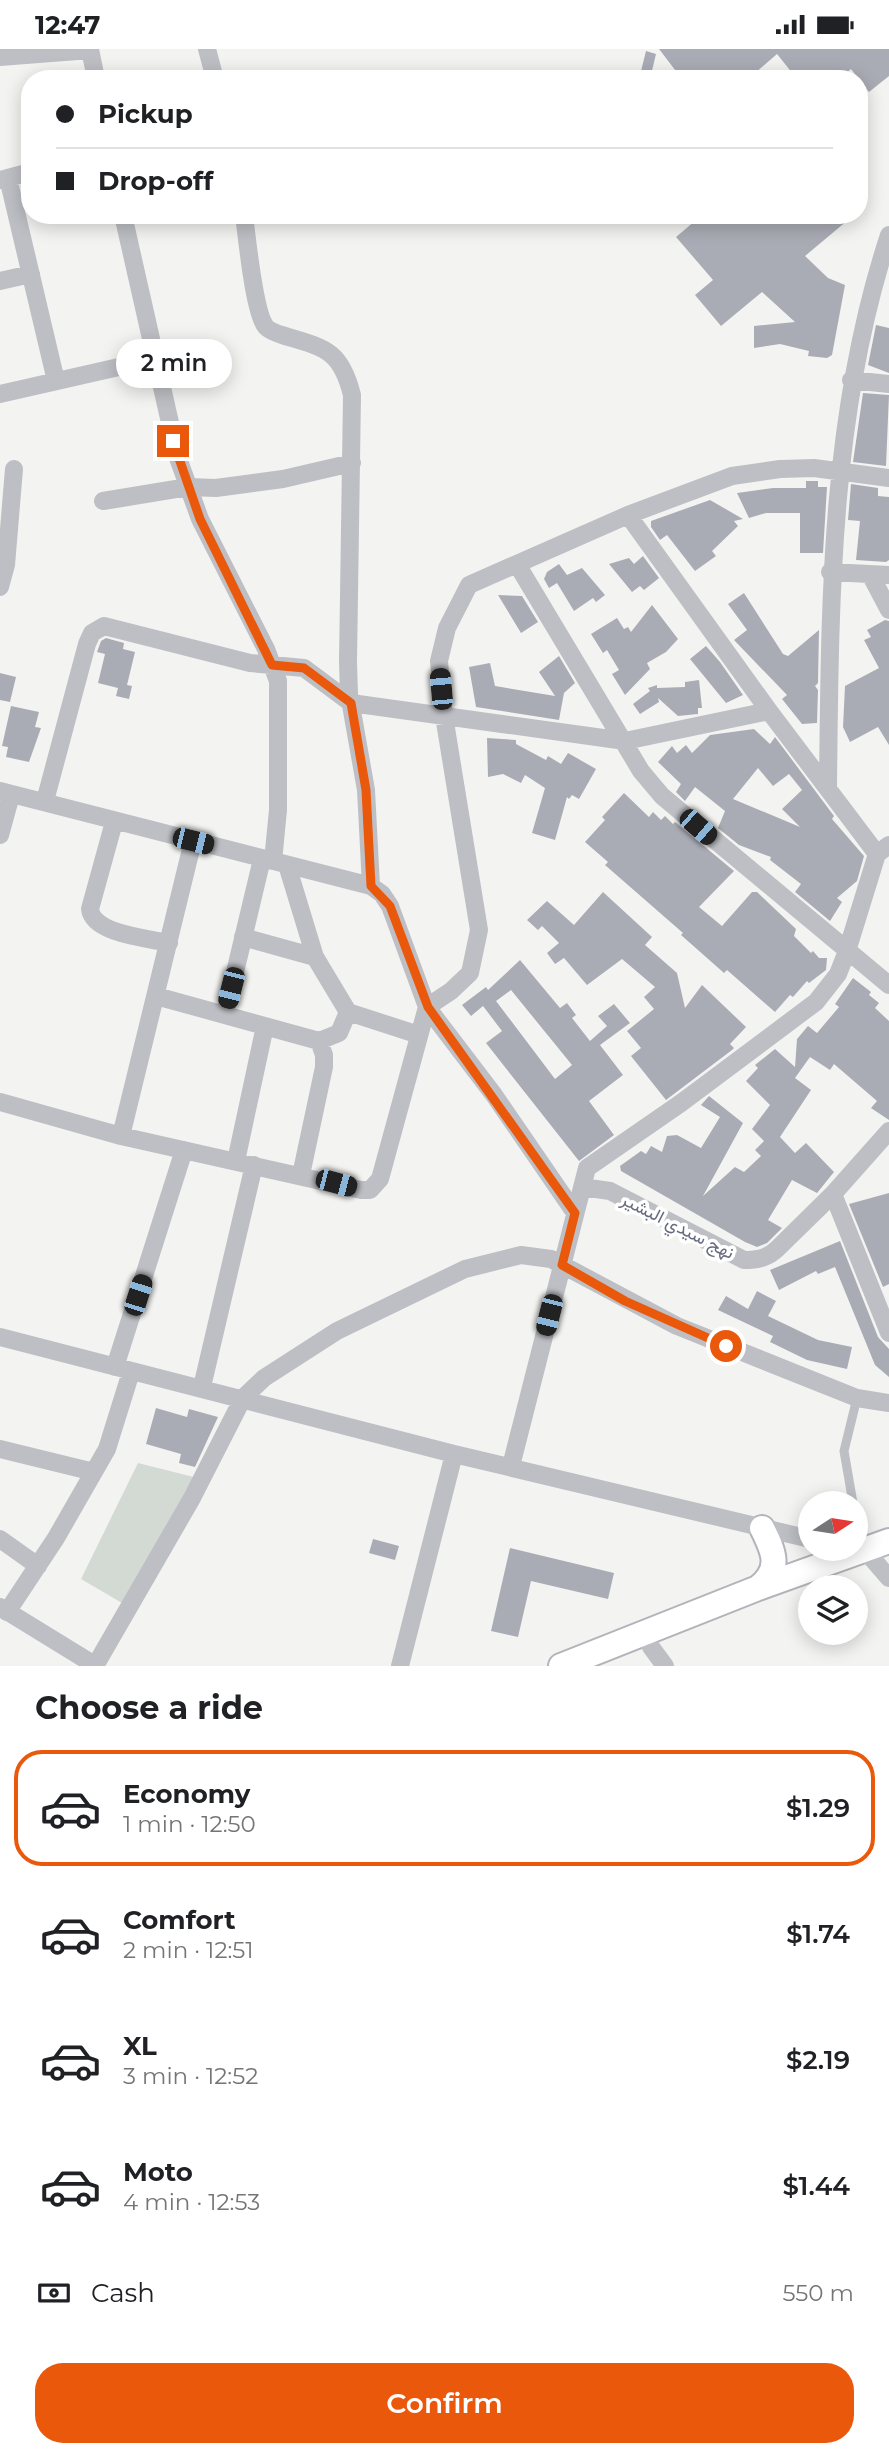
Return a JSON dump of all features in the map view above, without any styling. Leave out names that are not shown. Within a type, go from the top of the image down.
[{"type":"main road","points":[[758,1588],[769,1579],[774,1567],[773,1550],[762,1528]]},
{"type":"main road","points":[[561,1666],[758,1588],[877,1556]]},
{"type":"main road","points":[[606,1666],[658,1656],[717,1619],[877,1556]]},
{"type":"street","points":[[0,57],[90,49],[94,70]]},
{"type":"street","points":[[207,49],[213,70]]},
{"type":"street","points":[[21,174],[4,179],[31,274],[56,381]]},
{"type":"street","points":[[125,224],[169,424],[188,487],[278,681],[280,725],[274,862],[243,937],[225,1014]]},
{"type":"street","points":[[245,224],[258,309],[264,324],[273,331],[331,352],[347,374],[352,395],[348,662],[351,703],[366,790],[371,886]]},
{"type":"street","points":[[828,787],[830,572],[840,473],[851,380],[874,282],[889,235]]},
{"type":"street","points":[[0,281],[31,274]]},
{"type":"street","points":[[0,394],[154,359]]},
{"type":"street","points":[[851,380],[889,384]]},
{"type":"street","points":[[103,501],[188,487],[216,488],[283,479],[352,463]]},
{"type":"street","points":[[0,1102],[121,1136],[362,1190],[375,1187],[380,1179],[428,1007],[470,973],[479,930],[444,716],[439,661],[447,628],[469,585],[628,515],[732,476],[780,468],[814,468],[889,478]]},
{"type":"street","points":[[0,587],[14,469]]},
{"type":"street","points":[[511,1466],[587,1168],[681,1103],[816,1002],[838,974],[883,850],[828,787],[769,711],[628,515]]},
{"type":"street","points":[[517,564],[641,771],[662,796],[889,985]]},
{"type":"street","points":[[830,572],[889,575]]},
{"type":"street","points":[[870,574],[889,610]]},
{"type":"street","points":[[45,801],[88,644],[97,628],[114,627],[250,663],[304,668],[351,703],[625,741],[769,711]]},
{"type":"street","points":[[0,835],[6,793],[371,886],[390,906],[428,1007],[575,1213]]},
{"type":"street","points":[[114,822],[90,916],[99,926],[169,943]]},
{"type":"street","points":[[121,1136],[193,841]]},
{"type":"street","points":[[274,862],[315,957],[348,1012],[419,1035]]},
{"type":"street","points":[[243,937],[315,957]]},
{"type":"street","points":[[156,996],[319,1041],[339,1033],[348,1012]]},
{"type":"street","points":[[202,1387],[245,1163],[265,1026]]},
{"type":"street","points":[[301,1175],[324,1067],[324,1055],[319,1041]]},
{"type":"street","name":"نهج سيدي البشير","points":[[582,1187],[610,1191],[744,1260],[754,1260],[771,1255],[833,1194],[889,1131]]},
{"type":"street","points":[[184,1150],[123,1369],[107,1449],[38,1566],[4,1609],[96,1666],[192,1498],[243,1398],[264,1378],[337,1331],[465,1269],[521,1255],[551,1259],[677,1326],[857,1398],[889,1403]]},
{"type":"street","points":[[833,1194],[889,1333]]},
{"type":"street","points":[[0,1338],[202,1387],[454,1454],[798,1536]]},
{"type":"street","points":[[0,1449],[94,1472]]},
{"type":"street","points":[[400,1666],[454,1454]]},
{"type":"street","points":[[0,1539],[38,1566]]},
{"type":"lane","points":[[851,1491],[844,1451],[857,1398]]},
{"type":"lane","points":[[868,1538],[877,1556]]},
{"type":"shaded area","points":[[138,1463],[194,1477],[122,1603],[81,1579]]},
{"type":"building","points":[[659,49],[889,49],[889,76],[869,92],[868,70],[790,70],[777,54],[758,70],[675,70]]},
{"type":"building","points":[[646,51],[656,54],[652,70],[641,70]]},
{"type":"building","points":[[691,224],[843,224],[805,256],[828,278],[845,285],[832,355],[827,358],[808,356],[809,351],[780,344],[754,348],[754,326],[795,322],[762,292],[721,326],[695,295],[713,280],[676,237]]},
{"type":"building","points":[[876,325],[889,328],[889,373],[868,365]]},
{"type":"building","points":[[863,393],[889,395],[886,466],[853,462]]},
{"type":"building","points":[[806,481],[818,481],[818,487],[827,487],[823,553],[800,553],[800,513],[766,513],[749,518],[737,493],[773,488],[806,488]]},
{"type":"building","points":[[851,484],[878,488],[878,496],[889,497],[889,560],[886,562],[856,560],[860,521],[848,520]]},
{"type":"building","points":[[710,500],[743,519],[734,521],[738,526],[712,551],[716,556],[695,571],[667,535],[660,540],[651,527],[651,521]]},
{"type":"building","points":[[643,556],[659,578],[644,590],[640,586],[632,592],[609,564],[629,558],[634,564]]},
{"type":"building","points":[[559,564],[567,575],[582,568],[605,595],[596,602],[593,598],[574,611],[557,583],[549,588],[544,579],[547,572]]},
{"type":"building","points":[[744,593],[783,654],[788,656],[819,630],[818,683],[815,686],[818,690],[817,723],[802,724],[782,699],[787,695],[734,640],[747,630],[728,604]]},
{"type":"building","points":[[498,595],[522,596],[538,622],[521,633]]},
{"type":"building","points":[[652,605],[678,639],[666,652],[647,663],[650,669],[625,695],[612,674],[619,670],[607,650],[603,653],[591,634],[617,618],[624,629],[628,627],[631,632]]},
{"type":"building","points":[[885,620],[889,621],[889,745],[878,727],[850,742],[843,727],[845,686],[879,668],[864,640],[871,637],[867,630]]},
{"type":"building","points":[[106,638],[124,643],[123,649],[135,652],[127,685],[132,686],[129,699],[116,696],[118,688],[98,683],[105,654],[97,652],[101,641]]},
{"type":"building","points":[[706,646],[743,695],[726,703],[690,659]]},
{"type":"building","points":[[559,656],[575,683],[564,693],[559,720],[476,707],[469,667],[490,663],[495,686],[555,696],[539,672]]},
{"type":"building","points":[[0,673],[16,677],[10,702],[0,700]]},
{"type":"building","points":[[699,680],[702,708],[698,708],[698,714],[678,716],[658,698],[659,702],[640,714],[633,704],[650,691],[648,688],[657,685],[657,688],[685,687],[685,682]]},
{"type":"building","points":[[11,706],[39,712],[35,727],[41,728],[29,762],[6,757],[8,747],[2,746]]},
{"type":"building","points":[[754,729],[770,744],[775,737],[834,816],[832,819],[864,856],[857,881],[837,898],[842,902],[830,921],[795,892],[801,884],[770,860],[771,857],[739,845],[718,828],[725,811],[695,787],[685,801],[676,792],[681,784],[658,762],[672,746],[677,753],[686,745],[692,753],[710,735]],"holes":[[[758,768],[773,786],[789,774],[802,790],[782,809],[800,827],[733,799]]]},
{"type":"building","points":[[487,738],[516,740],[516,744],[546,760],[548,756],[561,764],[568,753],[596,769],[579,799],[572,795],[569,799],[567,797],[555,840],[532,833],[545,788],[525,775],[521,783],[503,774],[488,777]]},
{"type":"building","points":[[624,793],[649,817],[653,812],[661,820],[665,816],[673,824],[675,822],[734,871],[699,907],[722,926],[752,892],[757,892],[796,929],[794,936],[811,953],[813,951],[819,958],[827,958],[826,970],[809,983],[807,981],[793,997],[790,995],[775,1012],[727,970],[724,973],[605,865],[608,862],[585,842],[605,820],[602,817]]},
{"type":"building","points":[[603,892],[652,937],[645,945],[677,973],[685,1008],[702,985],[746,1027],[730,1044],[734,1048],[732,1050],[666,1100],[631,1056],[641,1048],[627,1031],[654,1009],[644,997],[655,987],[622,959],[587,985],[564,958],[555,964],[547,953],[559,943],[542,926],[538,930],[527,920],[547,901],[574,925]]},
{"type":"building","points":[[520,960],[560,1008],[567,1003],[576,1015],[572,1018],[590,1041],[607,1026],[598,1016],[614,1004],[630,1023],[600,1045],[623,1075],[589,1101],[614,1135],[579,1161],[486,1043],[502,1031],[483,1006],[471,1016],[462,1005],[486,987],[488,990]],"holes":[[[511,990],[572,1065],[555,1079],[496,1001]]]},
{"type":"building","points":[[853,978],[871,992],[869,995],[879,1003],[875,1008],[889,1021],[889,1120],[871,1108],[877,1101],[834,1064],[830,1070],[810,1057],[795,1078],[811,1090],[780,1137],[795,1153],[806,1143],[834,1172],[817,1193],[792,1180],[768,1220],[782,1228],[767,1243],[757,1247],[745,1242],[621,1171],[620,1166],[641,1151],[646,1154],[651,1146],[662,1152],[667,1136],[677,1135],[701,1148],[720,1117],[701,1105],[709,1096],[743,1123],[703,1196],[735,1167],[744,1172],[761,1156],[755,1150],[764,1141],[752,1129],[770,1105],[746,1081],[758,1068],[755,1065],[775,1049],[795,1067],[797,1039],[808,1026],[817,1033],[839,1007],[835,1004]]},
{"type":"building","points":[[889,1193],[889,1284],[883,1287],[849,1204]]},
{"type":"building","points":[[840,1241],[878,1337],[889,1349],[889,1377],[875,1365],[835,1267],[818,1274],[816,1271],[779,1290],[770,1270]]},
{"type":"building","points":[[757,1291],[776,1301],[768,1316],[818,1340],[852,1347],[847,1369],[807,1360],[770,1342],[773,1336],[718,1310],[726,1296],[748,1309]]},
{"type":"building","points":[[156,1408],[187,1417],[189,1409],[218,1417],[195,1467],[179,1463],[181,1454],[146,1444]]},
{"type":"building","points":[[373,1539],[399,1546],[395,1560],[369,1553]]},
{"type":"building","points":[[510,1548],[614,1573],[608,1599],[531,1581],[518,1637],[491,1631]]},
{"type":"route","points":[[173,441],[200,519],[272,665],[304,668],[351,703],[366,790],[371,886],[382,894],[390,906],[428,1007],[494,1095],[575,1213],[562,1265],[625,1301],[726,1346]]}]
